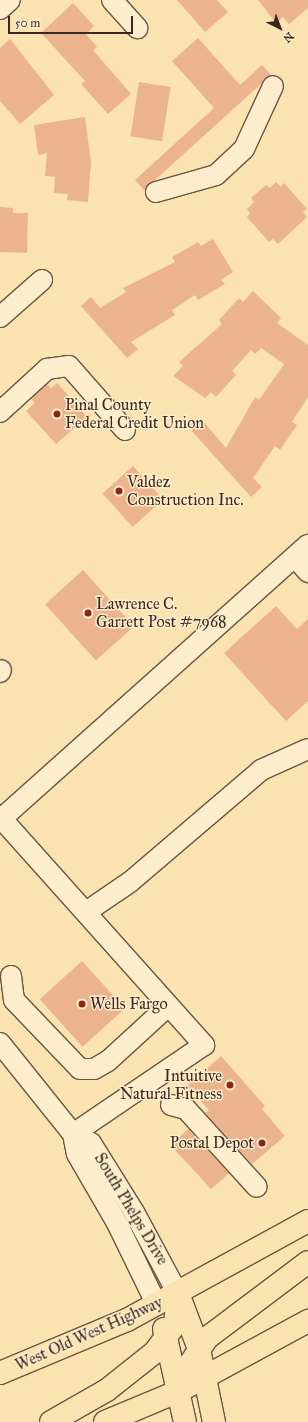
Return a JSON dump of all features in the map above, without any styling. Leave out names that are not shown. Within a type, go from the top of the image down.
[{"type":"main road","name":"West Old West Highway","points":[[0,1373],[157,1305],[308,1221]]},
{"type":"main road","points":[[179,1392],[199,1349],[228,1321],[308,1262]]},
{"type":"main road","points":[[51,1422],[125,1377],[166,1340],[175,1324],[178,1294]]},
{"type":"main road","points":[[178,1294],[199,1349],[214,1422]]},
{"type":"main road","points":[[157,1305],[185,1422]]},
{"type":"main road","points":[[105,1422],[179,1392],[306,1326]]},
{"type":"street","points":[[0,9],[10,0]]},
{"type":"street","points":[[112,0],[137,28]]},
{"type":"street","points":[[156,192],[216,174],[244,149],[273,86]]},
{"type":"street","points":[[0,317],[42,280]]},
{"type":"street","points":[[0,412],[47,369],[69,366],[125,430]]},
{"type":"street","points":[[73,1134],[204,1045],[1,819],[302,551],[308,572]]},
{"type":"street","points":[[86,912],[130,882],[261,770],[308,749]]},
{"type":"street","points":[[11,976],[14,1000],[80,1069],[94,1069],[108,1061],[168,1006]]},
{"type":"street","name":"South Phelps Drive","points":[[0,1044],[73,1134],[91,1143],[111,1172],[178,1294]]},
{"type":"street","points":[[171,1105],[186,1109],[257,1187]]},
{"type":"street","name":"South Phelps Drive","points":[[73,1134],[77,1154],[117,1223],[157,1305]]},
{"type":"building","points":[[177,0],[217,0],[228,12],[205,32]]},
{"type":"building","points":[[258,0],[308,0],[308,8],[289,24],[283,17],[276,23]]},
{"type":"building","points":[[73,3],[94,26],[86,34],[97,47],[93,50],[131,94],[108,114],[81,84],[85,81],[41,33]]},
{"type":"building","points":[[198,38],[240,85],[262,65],[271,75],[144,190],[135,180],[214,108],[172,61]]},
{"type":"building","points":[[10,39],[54,95],[20,124],[0,101],[0,48]]},
{"type":"building","points":[[139,82],[171,87],[162,141],[130,136]]},
{"type":"building","points":[[85,117],[91,163],[88,202],[67,200],[68,194],[54,193],[55,177],[45,176],[47,153],[38,155],[34,125]]},
{"type":"building","points":[[276,182],[281,187],[284,183],[307,209],[303,212],[307,217],[278,244],[273,239],[269,242],[247,217],[250,213],[247,209],[254,202],[251,198],[266,185],[270,188]]},
{"type":"building","points":[[0,207],[13,208],[13,213],[28,213],[27,253],[0,252]]},
{"type":"building","points":[[213,239],[233,272],[221,280],[225,284],[198,300],[195,295],[172,310],[175,315],[131,342],[138,349],[127,358],[81,306],[91,297],[100,308],[126,292],[123,288],[175,262],[172,257],[198,242],[201,246]]},
{"type":"building","points":[[253,291],[281,318],[277,323],[308,345],[308,397],[292,422],[297,425],[280,450],[275,446],[253,478],[262,487],[251,497],[191,430],[202,420],[226,448],[255,397],[259,400],[284,364],[261,348],[255,354],[251,350],[232,371],[236,375],[216,397],[211,392],[205,398],[173,376],[183,366],[179,362],[222,324],[219,320],[239,298],[243,302]]},
{"type":"building","name":"Pinal County Federal Credit Union","points":[[57,383],[87,417],[56,444],[26,411],[35,403],[31,399],[47,384],[51,388]]},
{"type":"building","points":[[133,466],[163,499],[133,527],[103,493]]},
{"type":"building","name":"Lawrence C. Garrett Post #7968","points":[[83,570],[134,626],[96,661],[45,604]]},
{"type":"building","points":[[276,606],[297,629],[308,619],[308,701],[286,721],[224,653]]},
{"type":"building","name":"Wells Fargo","points":[[82,961],[125,1009],[82,1047],[40,999]]},
{"type":"building","points":[[221,1056],[265,1106],[262,1109],[285,1136],[252,1164],[205,1113],[209,1110],[187,1086]]},
{"type":"building","points":[[188,1129],[229,1173],[211,1189],[170,1145]]},
{"type":"place","name":"Pinal County Federal Credit Union","points":[[57,414]]},
{"type":"place","name":"Valdez Construction Inc.","points":[[119,491]]},
{"type":"place","name":"Lawrence C. Garrett Post #7968","points":[[88,613]]},
{"type":"place","name":"Wells Fargo","points":[[82,1004]]},
{"type":"place","name":"Intuitive Natural Fitness","points":[[230,1085]]},
{"type":"place","name":"Postal Depot","points":[[262,1143]]}]
